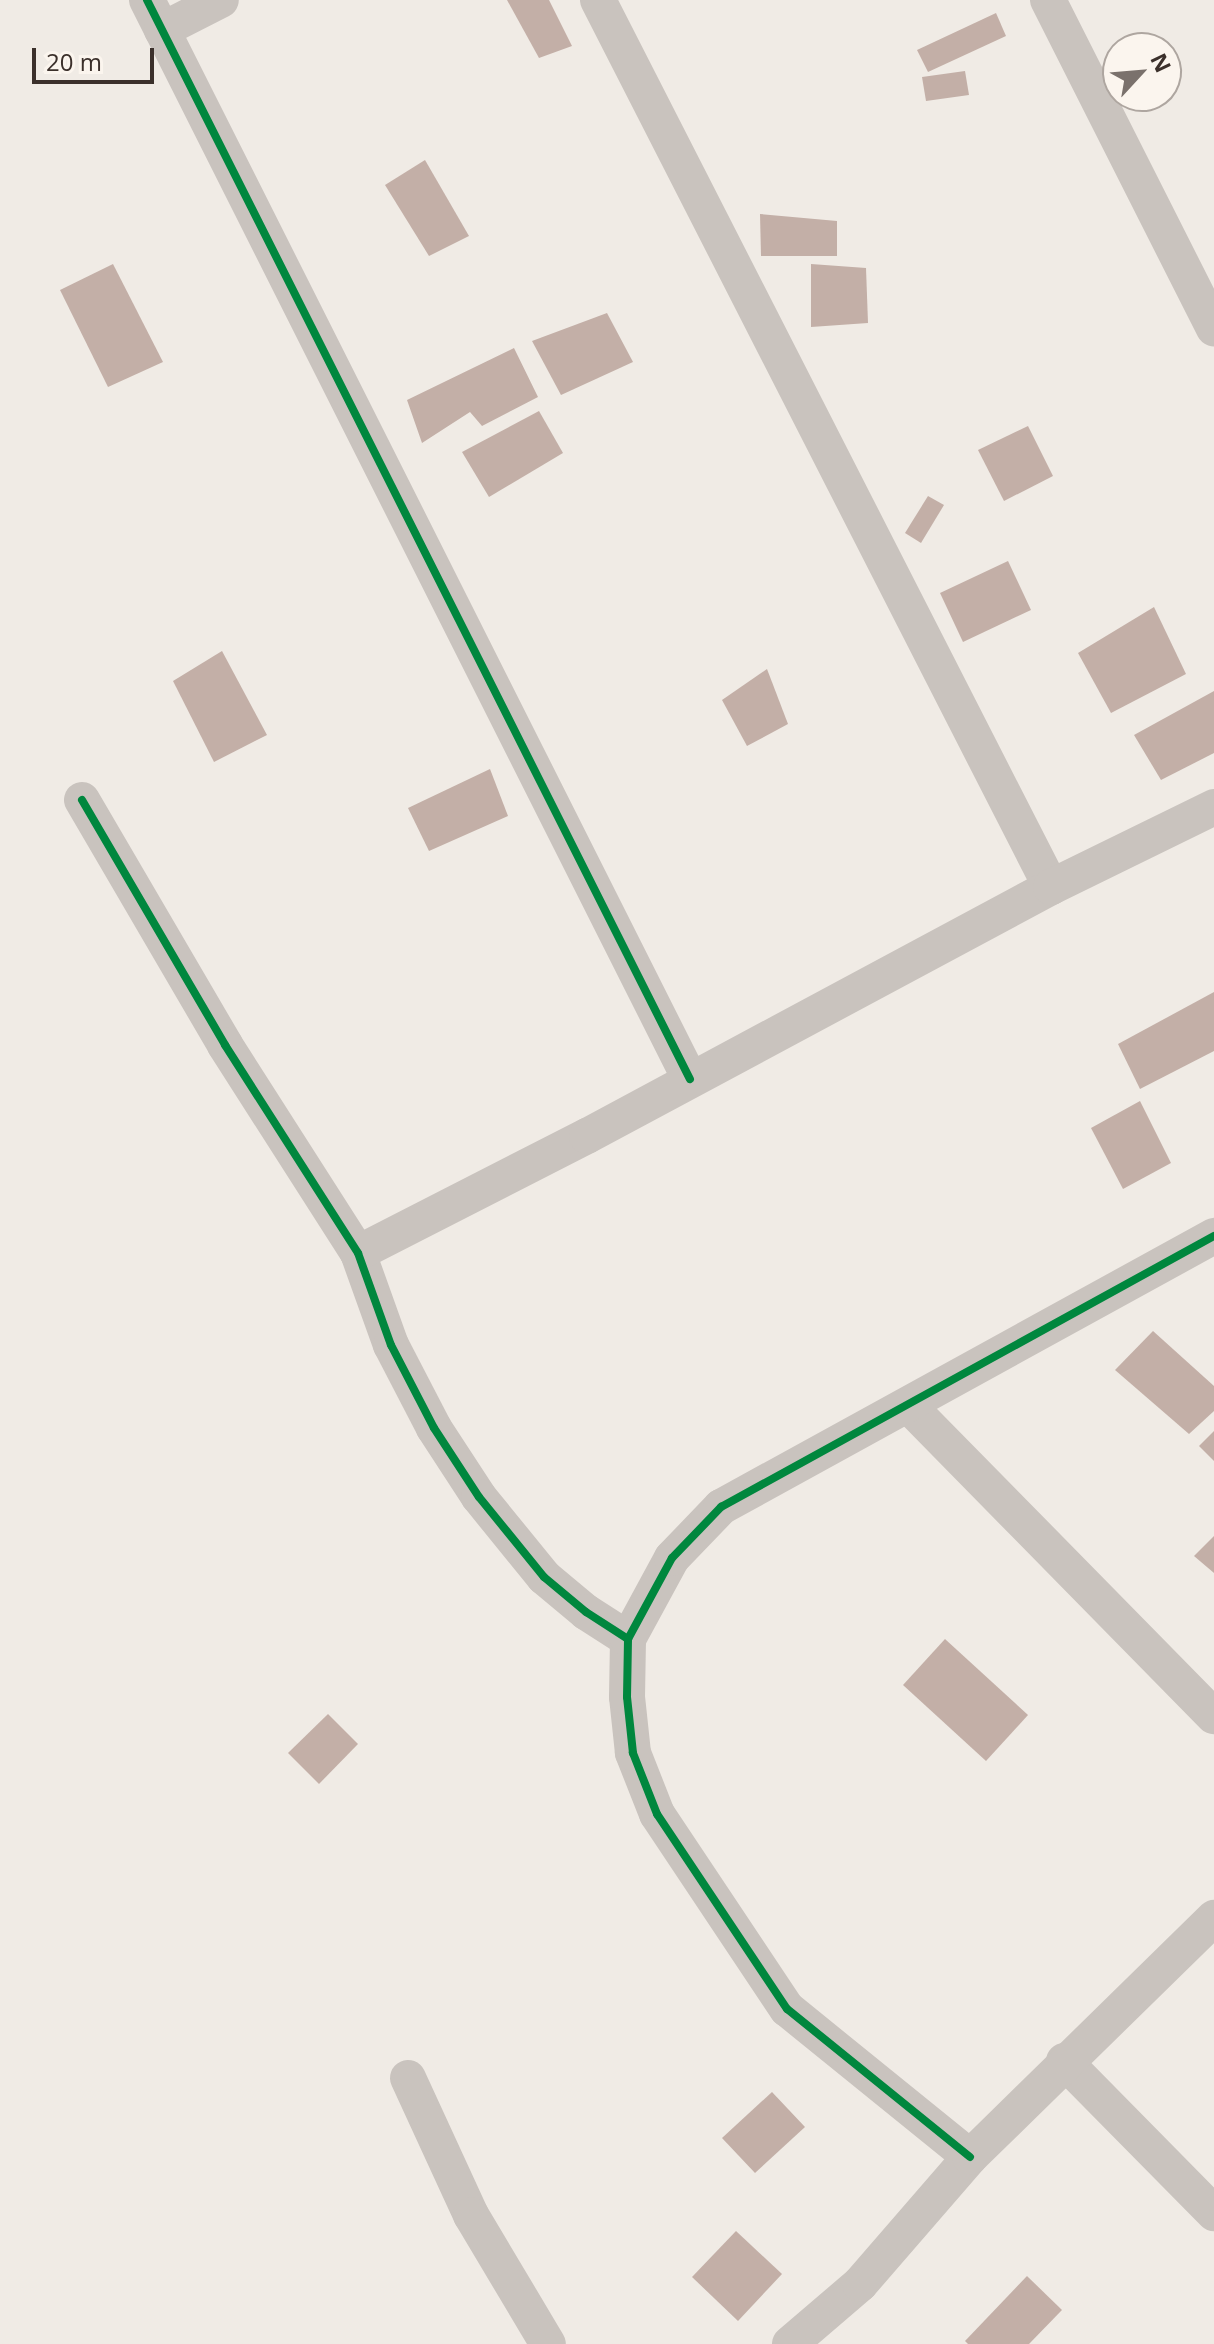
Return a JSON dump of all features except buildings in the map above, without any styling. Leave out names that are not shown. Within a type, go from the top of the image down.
[{"type":"street","points":[[221,0],[155,15],[690,1079]]},
{"type":"street","points":[[598,0],[1051,887]]},
{"type":"street","points":[[1048,0],[1214,328]]},
{"type":"street","points":[[82,800],[225,1045],[358,1253],[391,1345],[434,1428],[479,1497],[544,1577],[586,1612],[628,1639]]},
{"type":"street","points":[[358,1253],[1051,887],[1214,807]]},
{"type":"street","points":[[970,2157],[787,2009],[657,1814],[633,1753],[627,1697],[628,1639],[672,1558],[721,1507],[1214,1236]]},
{"type":"street","points":[[909,1406],[1214,1716]]},
{"type":"street","points":[[790,2344],[860,2284],[970,2157],[1064,2061],[1214,1918]]},
{"type":"street","points":[[1064,2061],[1214,2213]]},
{"type":"street","points":[[408,2078],[471,2215],[548,2344]]},
{"type":"street","points":[[828,2344],[860,2284]]},
{"type":"cycle path","points":[[147,0],[690,1079]]},
{"type":"cycle path","points":[[82,800],[225,1045],[358,1253],[391,1345],[434,1428],[479,1497],[544,1577],[586,1612],[628,1639]]},
{"type":"cycle path","points":[[970,2157],[787,2009],[657,1814],[633,1753],[627,1697],[628,1639],[672,1558],[721,1507],[1214,1236]]}]
